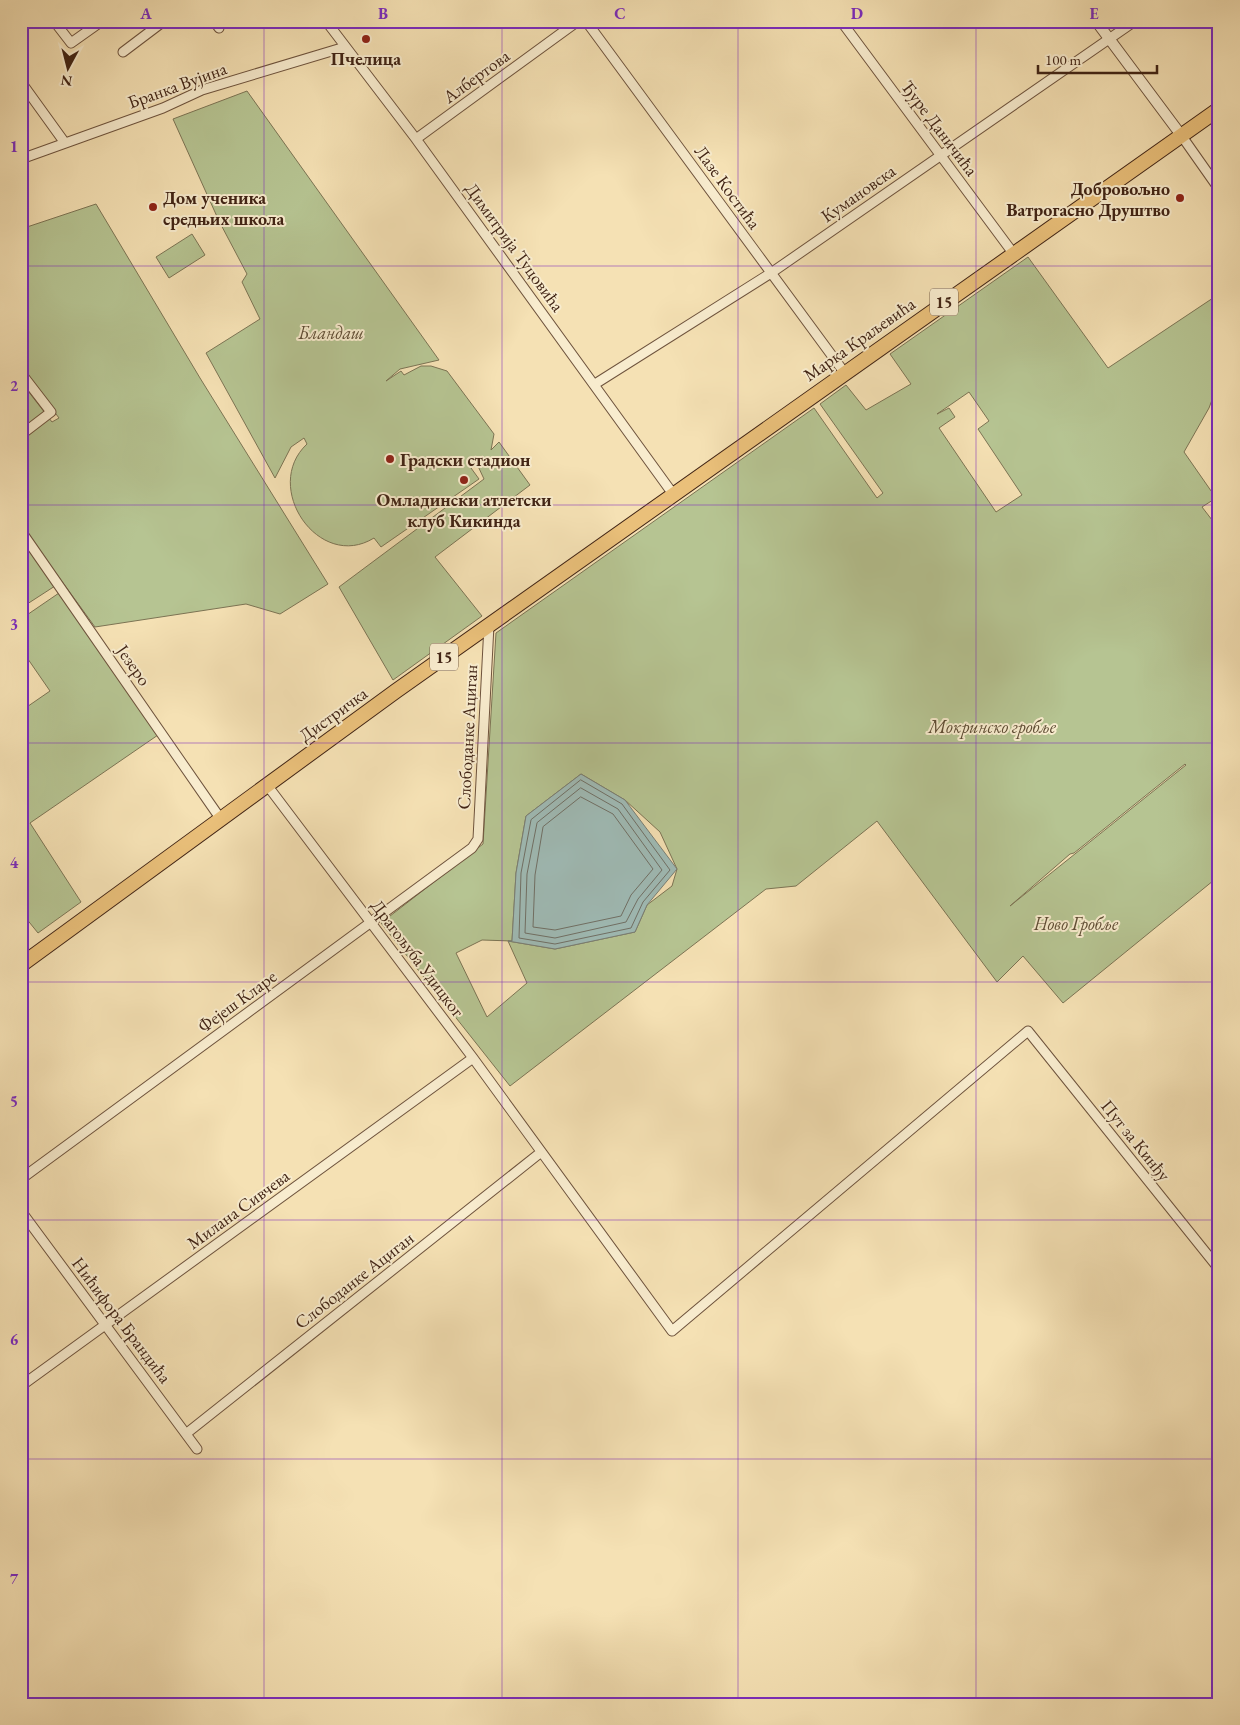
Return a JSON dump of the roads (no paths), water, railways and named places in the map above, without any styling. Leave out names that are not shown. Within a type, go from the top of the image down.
[{"type":"main road","name":"Марка Краљевића","points":[[671,495],[1219,108]]},
{"type":"main road","name":"Дистричка","points":[[21,965],[220,818],[671,495]]},
{"type":"street","points":[[54,21],[72,43],[102,21]]},
{"type":"street","points":[[123,52],[164,21]]},
{"type":"street","name":"Димитрија Туцовића","points":[[326,21],[416,139],[595,384],[671,495]]},
{"type":"street","name":"Албертова","points":[[416,139],[578,21]]},
{"type":"street","name":"Лазе Костића","points":[[586,21],[844,372]]},
{"type":"street","name":"Ђуре Даничића","points":[[841,21],[1013,253]]},
{"type":"street","points":[[1096,21],[1219,189]]},
{"type":"street","name":"Кумановска","points":[[595,384],[771,272],[1135,21]]},
{"type":"street","name":"Бранка Вујина","points":[[21,160],[162,108],[202,90],[345,47]]},
{"type":"street","points":[[21,82],[66,143]]},
{"type":"street","points":[[21,373],[51,412],[21,435]]},
{"type":"street","name":"Језеро","points":[[21,531],[220,818]]},
{"type":"street","name":"Слободанке Ациган","points":[[472,848],[478,839],[489,625]]},
{"type":"street","name":"Драгољуба Удицког","points":[[267,785],[370,924],[473,1058],[540,1153],[672,1331],[1028,1031]]},
{"type":"street","name":"Фејеш Кларе","points":[[21,1178],[472,848]]},
{"type":"street","name":"Пут за Кинђу","points":[[1028,1031],[1219,1269]]},
{"type":"street","name":"Милана Сивчева","points":[[21,1386],[473,1058]]},
{"type":"street","name":"Слободанке Ациган","points":[[187,1433],[540,1153]]},
{"type":"street","name":"Нићифора Брандића","points":[[21,1211],[197,1449]]},
{"type":"water","points":[[581,774],[625,800],[677,869],[647,905],[635,932],[555,949],[508,941],[512,941],[516,873],[526,816]]},
{"type":"place","name":"Пчелица","points":[[366,39]]},
{"type":"place","name":"Добровољно Ватрогасно Друштво","points":[[1180,198]]},
{"type":"place","name":"Дом ученика средњих школа","points":[[153,207]]},
{"type":"place","name":"Градски стадион","points":[[390,459]]},
{"type":"place","name":"Омладински атлетски клуб Кикинда","points":[[464,480]]},
{"type":"park label","name":"Бландаш","points":[[331,332]]},
{"type":"park label","name":"Мокринско гробље","points":[[992,726]]},
{"type":"park label","name":"Ново Гробље","points":[[1076,923]]}]
